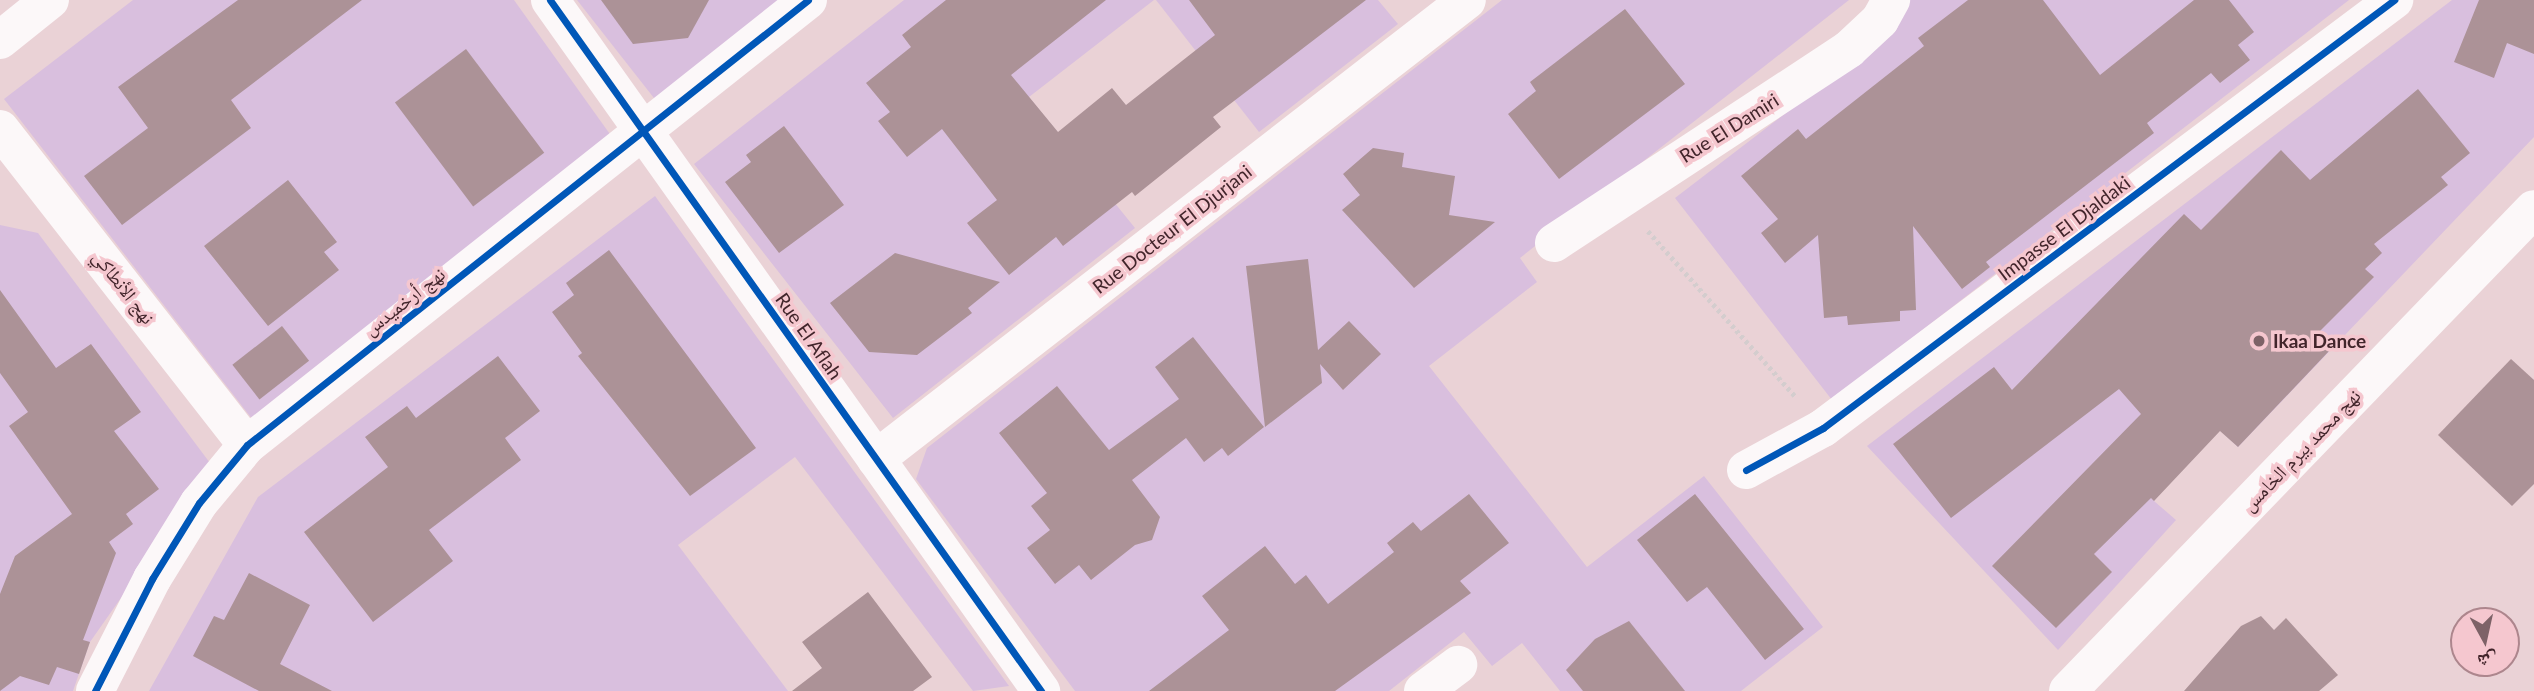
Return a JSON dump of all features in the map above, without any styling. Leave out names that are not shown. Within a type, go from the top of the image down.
[{"type":"street","points":[[0,40],[50,0]]},
{"type":"street","name":"Rue El Aflah","points":[[550,0],[646,130],[1035,689]]},
{"type":"street","name":"نهج أرخميدس","points":[[94,691],[114,643],[172,546],[247,445],[808,0]]},
{"type":"street","name":"Rue El Damiri","points":[[1554,243],[1618,196],[1732,129],[1849,48],[1880,20],[1891,0]]},
{"type":"street","name":"Impasse El Djaldaki","points":[[1746,470],[1823,428],[2394,0]]},
{"type":"street","name":"Rue Docteur El Djurjani","points":[[876,459],[1444,7]]},
{"type":"street","name":"نهج الأنطاكي","points":[[0,129],[247,445]]},
{"type":"street","name":"نهج محمد بيرم الخامس","points":[[2068,691],[2534,209]]},
{"type":"street","points":[[1423,691],[1458,665]]},
{"type":"path","points":[[1618,196],[1823,428]]},
{"type":"shaded area","points":[[133,0],[514,0],[617,144],[256,424],[4,99]]},
{"type":"shaded area","points":[[577,0],[799,0],[661,107]]},
{"type":"shaded area","points":[[904,0],[1154,0],[1029,97],[1135,228],[893,418],[694,164]]},
{"type":"shaded area","points":[[1156,0],[1378,0],[1398,24],[1259,132]]},
{"type":"shaded area","points":[[1502,0],[1849,0],[1520,258],[1537,282],[1429,366],[1587,567],[1704,476],[1823,627],[1741,691],[1560,691],[1522,643],[1492,666],[1464,632],[1389,691],[1075,691],[916,479],[927,448]]},
{"type":"shaded area","points":[[1901,0],[2349,0],[1832,400],[1675,198],[1894,30]]},
{"type":"shaded area","points":[[2452,0],[2534,0],[2534,137],[2238,447],[2214,425],[2154,501],[2176,520],[2058,650],[1867,446]]},
{"type":"shaded area","points":[[655,196],[1009,686],[973,691],[795,457],[678,545],[788,691],[149,691],[258,497]]},
{"type":"shaded area","points":[[0,225],[38,233],[213,467],[90,642],[73,691],[0,691]]},
{"type":"building","points":[[238,0],[362,0],[231,100],[251,128],[122,225],[84,176],[148,128],[118,87]]},
{"type":"building","points":[[601,0],[709,0],[688,38],[633,44]]},
{"type":"building","points":[[946,0],[1106,0],[1011,75],[1058,132],[1112,88],[1126,105],[1215,35],[1189,0],[1366,0],[1213,117],[1221,127],[1135,196],[1132,192],[1063,246],[1056,237],[1009,275],[967,223],[997,200],[942,129],[907,157],[878,121],[890,112],[866,83],[911,47],[902,35]]},
{"type":"building","points":[[1968,0],[2043,0],[2100,75],[2194,0],[2229,0],[2254,32],[2238,45],[2250,60],[2220,83],[2211,73],[2147,123],[2154,133],[1986,262],[1990,267],[1962,289],[1913,226],[1916,310],[1900,311],[1900,321],[1848,325],[1847,316],[1824,318],[1818,235],[1785,263],[1761,233],[1778,219],[1741,176],[1798,129],[1806,139],[1924,46],[1918,38]]},
{"type":"building","points":[[2479,0],[2534,0],[2534,54],[2507,43],[2494,78],[2454,62]]},
{"type":"building","points":[[1625,9],[1685,84],[1559,179],[1508,114],[1536,91],[1530,82]]},
{"type":"building","points":[[466,49],[544,153],[473,206],[395,103]]},
{"type":"building","points":[[2418,89],[2470,153],[2441,177],[2448,185],[2374,244],[2382,253],[2365,269],[2374,277],[2315,336],[2330,350],[2238,447],[2220,431],[2154,501],[2151,498],[2094,554],[2112,572],[2056,628],[1992,566],[2141,414],[2119,389],[1951,518],[1893,444],[1994,367],[2012,390],[2184,214],[2201,230],[2281,150],[2310,180]]},
{"type":"building","points":[[784,126],[844,205],[779,253],[725,182],[751,162],[746,155]]},
{"type":"building","points":[[1373,148],[1404,153],[1402,167],[1455,176],[1449,215],[1495,222],[1414,288],[1342,210],[1360,195],[1343,174]]},
{"type":"building","points":[[288,180],[337,242],[324,252],[339,270],[268,326],[204,246]]},
{"type":"building","points":[[609,250],[756,448],[690,496],[578,356],[582,353],[552,312],[574,295],[566,283]]},
{"type":"building","points":[[895,253],[1000,282],[968,308],[972,313],[917,355],[869,352],[830,303]]},
{"type":"building","points":[[1308,259],[1318,350],[1349,321],[1381,354],[1343,390],[1320,364],[1322,383],[1265,427],[1246,266]]},
{"type":"building","points":[[0,290],[56,368],[91,344],[141,412],[114,431],[159,489],[126,514],[133,524],[109,542],[116,553],[83,640],[90,642],[79,674],[57,667],[49,685],[20,676],[0,691],[0,594],[15,556],[72,514],[9,426],[28,412],[0,373]]},
{"type":"building","points":[[282,326],[309,361],[259,399],[232,365]]},
{"type":"building","points":[[1193,337],[1264,427],[1228,456],[1222,448],[1204,462],[1186,438],[1132,480],[1160,517],[1152,540],[1135,545],[1091,580],[1079,565],[1055,584],[1027,548],[1050,530],[1031,506],[1047,493],[999,433],[1057,386],[1109,450],[1179,399],[1155,367]]},
{"type":"building","points":[[498,356],[540,411],[505,438],[521,460],[429,530],[453,561],[373,622],[304,532],[388,467],[365,437],[407,406],[416,418]]},
{"type":"building","points":[[2511,359],[2534,380],[2534,484],[2512,506],[2438,435]]},
{"type":"building","points":[[1469,494],[1509,543],[1460,581],[1471,593],[1335,691],[1149,691],[1229,630],[1202,596],[1265,546],[1295,584],[1306,575],[1328,604],[1394,552],[1387,543],[1413,522],[1421,531]]},
{"type":"building","points":[[1695,494],[1804,629],[1765,660],[1707,587],[1687,602],[1637,540]]},
{"type":"building","points":[[249,573],[310,605],[280,664],[332,691],[259,691],[193,656],[214,616],[224,620]]},
{"type":"building","points":[[868,592],[932,677],[913,691],[792,691],[822,668],[802,642]]},
{"type":"building","points":[[2261,616],[2274,630],[2286,618],[2338,675],[2319,691],[2184,691],[2241,626]]},
{"type":"building","points":[[1629,621],[1685,691],[1583,691],[1566,670],[1595,639]]},
{"type":"cycle path","points":[[550,0],[1041,691]]},
{"type":"cycle path","points":[[95,691],[152,579],[199,503],[247,445],[808,0]]},
{"type":"cycle path","points":[[1746,470],[1823,428],[2394,0]]},
{"type":"place","name":"Ikaa Dance","points":[[2259,341]]}]
